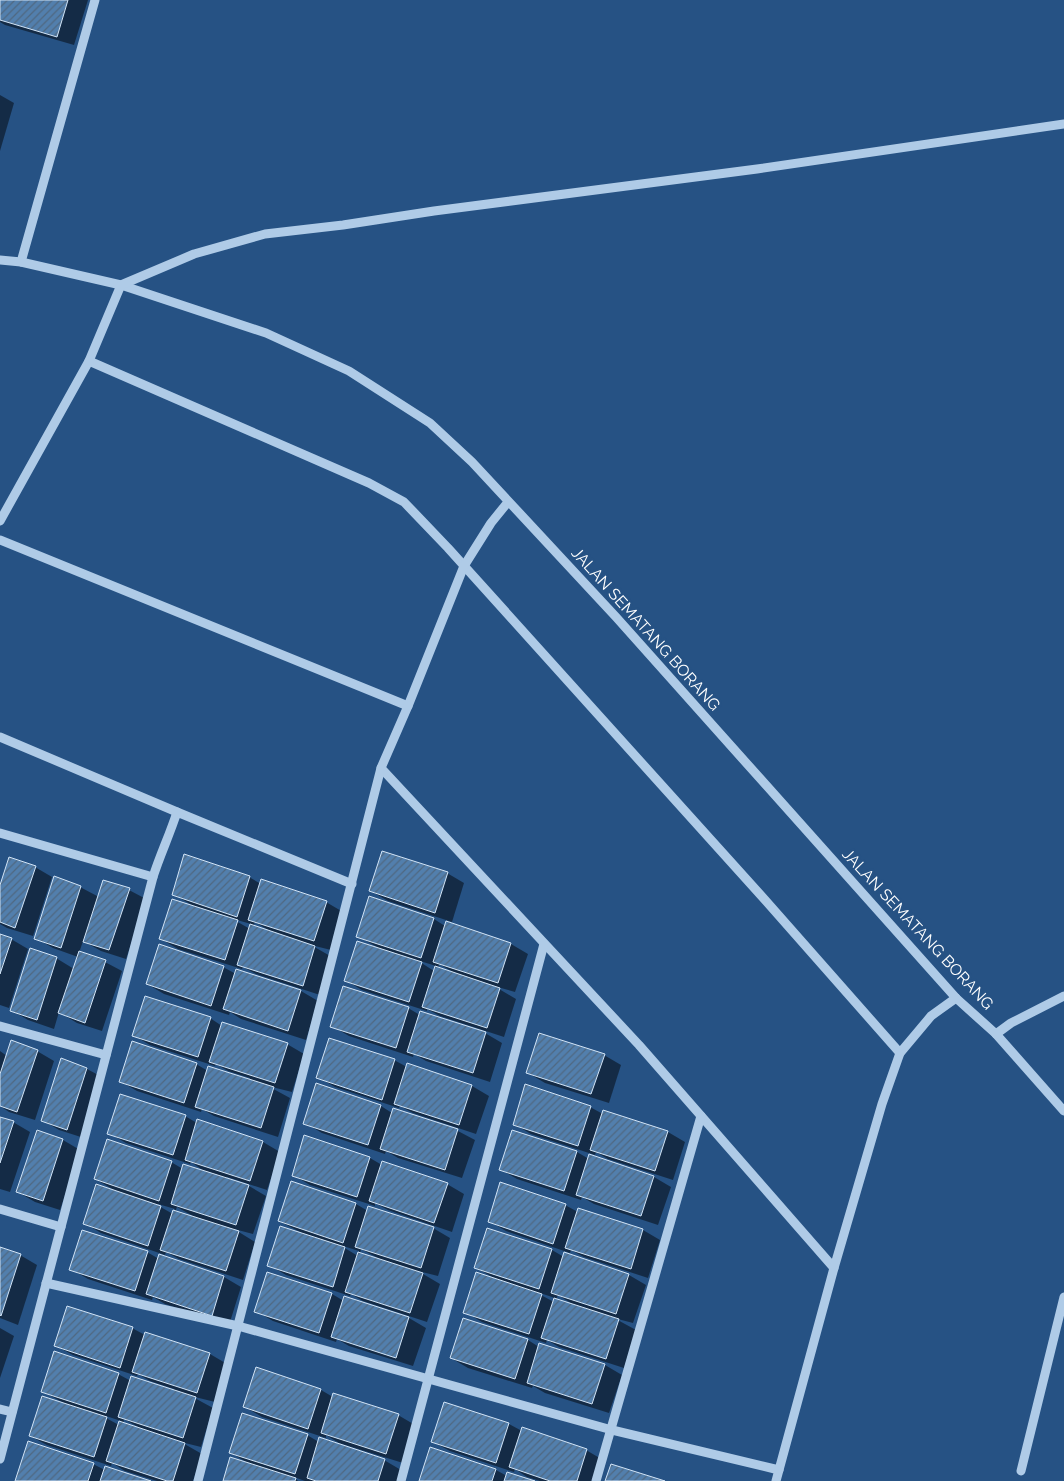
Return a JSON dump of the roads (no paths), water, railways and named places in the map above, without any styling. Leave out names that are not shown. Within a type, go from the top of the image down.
[{"type":"street","points":[[21,262],[95,0]]},
{"type":"street","points":[[0,521],[89,361],[121,285],[194,254],[265,234],[757,169],[1064,124]]},
{"type":"street","name":"JALAN SEMATANG BORANG","points":[[0,260],[21,262],[121,285],[266,333],[349,371],[430,423],[472,462],[616,617],[956,998],[996,1034],[1064,1111]]},
{"type":"street","points":[[89,361],[360,479],[404,502],[766,901],[900,1053]]},
{"type":"street","points":[[198,1481],[381,768],[464,566],[508,502]]},
{"type":"street","points":[[0,540],[408,706]]},
{"type":"street","points":[[0,737],[352,884]]},
{"type":"street","points":[[381,768],[639,1045],[834,1268]]},
{"type":"street","points":[[0,1459],[153,877],[177,812]]},
{"type":"street","points":[[0,833],[153,877]]},
{"type":"street","points":[[402,1481],[544,944]]},
{"type":"street","points":[[776,1481],[834,1268],[882,1104],[900,1053],[930,1016],[956,998]]},
{"type":"street","points":[[996,1034],[1011,1023],[1062,998]]},
{"type":"street","points":[[0,1026],[106,1055]]},
{"type":"street","points":[[596,1481],[701,1116]]},
{"type":"street","points":[[0,1209],[61,1227]]},
{"type":"street","points":[[46,1283],[238,1326],[612,1430],[778,1470]]},
{"type":"street","points":[[1021,1470],[1064,1297]]},
{"type":"street","points":[[0,1408],[12,1412]]}]
